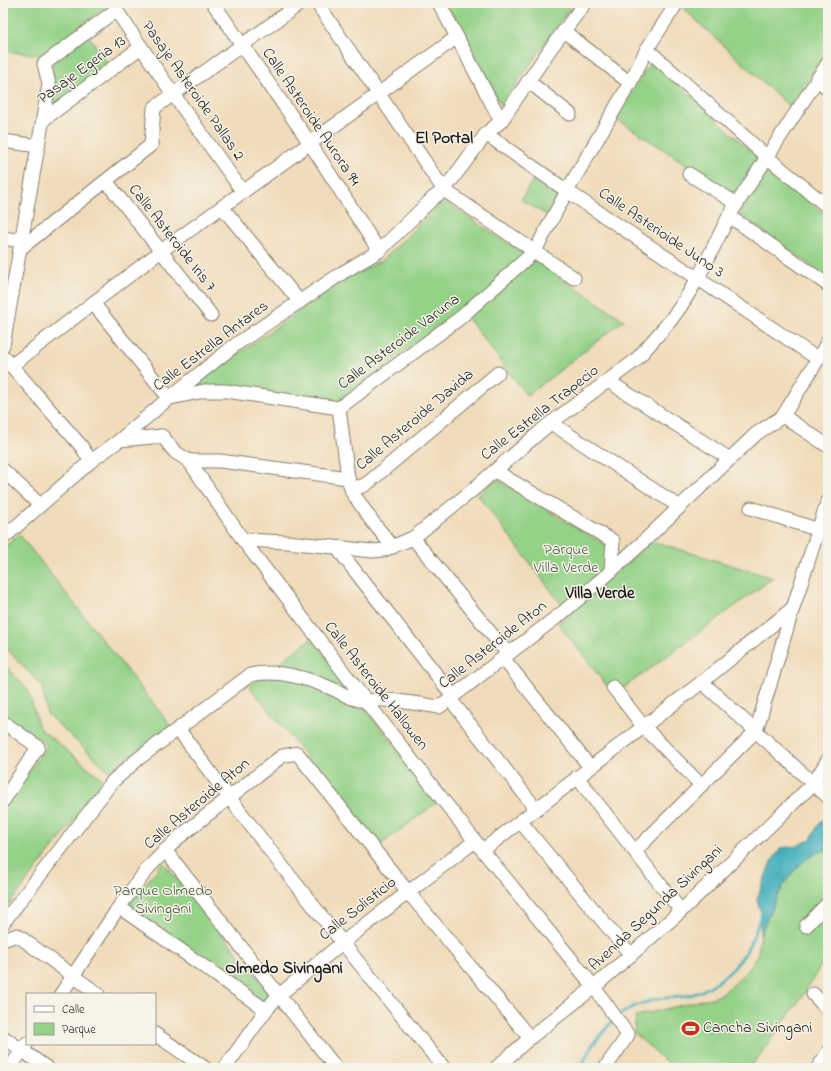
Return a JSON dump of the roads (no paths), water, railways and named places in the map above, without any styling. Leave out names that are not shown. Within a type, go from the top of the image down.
[{"type":"street","name":"Calle Asteroide Aurora 94","points":[[213,3],[310,143],[379,251]]},
{"type":"street","points":[[21,244],[106,181],[151,145],[154,108],[301,3]]},
{"type":"street","points":[[317,3],[444,190],[574,278]]},
{"type":"street","points":[[439,3],[501,120]]},
{"type":"street","name":"Calle Estrella Antares","points":[[3,538],[91,461],[120,440],[235,345],[342,273],[379,251],[432,199],[444,190],[486,134],[501,120],[585,3]]},
{"type":"street","points":[[535,252],[567,191],[630,84],[647,49],[675,6],[675,3]]},
{"type":"street","name":"Pasaje Asteroide Pallas 2","points":[[42,120],[49,84],[44,64],[116,10],[173,94],[243,192]]},
{"type":"street","points":[[564,31],[630,84]]},
{"type":"street","points":[[91,461],[81,446],[7,361],[93,303],[161,251],[457,38]]},
{"type":"street","name":"Pasaje Egeria 13","points":[[42,120],[141,47]]},
{"type":"street","points":[[647,49],[767,158],[828,207]]},
{"type":"street","name":"Calle Estrella Trapecio","points":[[243,540],[287,542],[372,551],[384,550],[413,538],[551,423],[636,360],[670,321],[698,278],[729,216],[828,63]]},
{"type":"street","points":[[817,78],[828,89]]},
{"type":"street","points":[[528,81],[570,114]]},
{"type":"street","points":[[3,345],[5,323],[21,244],[42,120]]},
{"type":"street","name":"Calle Asterioide Juno 3","points":[[486,134],[567,191],[818,359]]},
{"type":"street","points":[[3,140],[38,146]]},
{"type":"street","points":[[689,174],[737,204]]},
{"type":"street","name":"Calle Asteroide Iris 7","points":[[106,181],[211,315]]},
{"type":"street","points":[[222,207],[300,302]]},
{"type":"street","points":[[729,216],[828,285]]},
{"type":"street","points":[[3,238],[21,244]]},
{"type":"street","name":"Calle Asteroide Varuna","points":[[169,398],[204,391],[226,391],[339,408],[460,318],[535,252]]},
{"type":"street","points":[[93,303],[169,398]]},
{"type":"street","points":[[828,341],[783,416],[828,446]]},
{"type":"street","name":"Calle Asteroide Davida","points":[[189,461],[220,462],[363,486],[498,373]]},
{"type":"street","points":[[608,381],[730,459]]},
{"type":"street","points":[[339,408],[349,483],[352,492],[372,521],[393,547]]},
{"type":"street","name":"Calle Asteroide Aton","points":[[3,923],[113,781],[138,759],[179,730],[250,675],[261,672],[272,672],[301,678],[328,687],[351,698],[439,707],[562,613],[611,571],[756,434],[783,416]]},
{"type":"street","points":[[551,423],[680,507]]},
{"type":"street","name":"Calle Asteroide Hallowen","points":[[120,440],[162,436],[175,452],[189,461],[243,540],[479,845],[594,988],[628,1035],[605,1068]]},
{"type":"street","points":[[3,470],[40,506]]},
{"type":"street","points":[[494,471],[613,541],[611,571]]},
{"type":"street","points":[[635,851],[756,731],[793,608],[828,500]]},
{"type":"street","points":[[751,508],[818,530]]},
{"type":"street","points":[[413,538],[590,767]]},
{"type":"street","points":[[337,548],[536,809]]},
{"type":"street","name":"Calle Solisticio","points":[[225,1068],[266,1010],[278,996],[342,943],[408,892],[479,845],[520,821],[702,682],[793,608]]},
{"type":"street","points":[[702,682],[828,797]]},
{"type":"street","points":[[613,687],[643,726],[701,786]]},
{"type":"street","points":[[3,722],[38,747],[3,801]]},
{"type":"street","points":[[179,730],[229,798],[342,943],[444,1068]]},
{"type":"street","name":"Calle Asteroide Aton","points":[[62,993],[119,907],[149,867],[178,838],[282,756],[297,753],[408,892]]},
{"type":"street","name":"Avenida Segunda Sivingani","points":[[496,1068],[530,1038],[594,988],[681,911],[813,784],[828,760]]},
{"type":"street","points":[[577,777],[681,911]]},
{"type":"street","points":[[520,821],[631,955]]},
{"type":"street","points":[[165,850],[336,1068]]},
{"type":"street","points":[[408,892],[530,1038]]},
{"type":"street","points":[[806,926],[828,903]]},
{"type":"street","points":[[119,907],[266,1010]]},
{"type":"street","points":[[3,940],[17,935],[97,993]]},
{"type":"street","points":[[813,994],[828,1010]]},
{"type":"street","points":[[156,1035],[205,1068]]},
{"type":"street","points":[[3,1037],[24,1047],[47,1068]]},
{"type":"street","points":[[10,1068],[24,1047]]},
{"type":"street","points":[[818,1068],[828,1052]]},
{"type":"water","points":[[828,816],[828,849],[814,854],[793,872],[785,883],[771,909],[760,935],[761,914],[757,899],[770,864],[781,848],[797,846],[811,839],[818,825]]},
{"type":"waterway","points":[[619,1015],[633,1007],[661,998],[683,997],[694,994],[709,987],[723,977],[745,954],[762,912]]},
{"type":"waterway","points":[[580,1068],[593,1044],[613,1020]]},
{"type":"place","name":"Cancha Sivingani","points":[[690,1028]]},
{"type":"district","name":"El Portal","points":[[444,138]]},
{"type":"district","name":"Villa Verde","points":[[600,593]]},
{"type":"district","name":"Olmedo Sivingani","points":[[284,968]]},
{"type":"park label","name":"Parque Villa Verde","points":[[566,559]]},
{"type":"park label","name":"Parque Olmedo Sivingani","points":[[163,900]]}]
